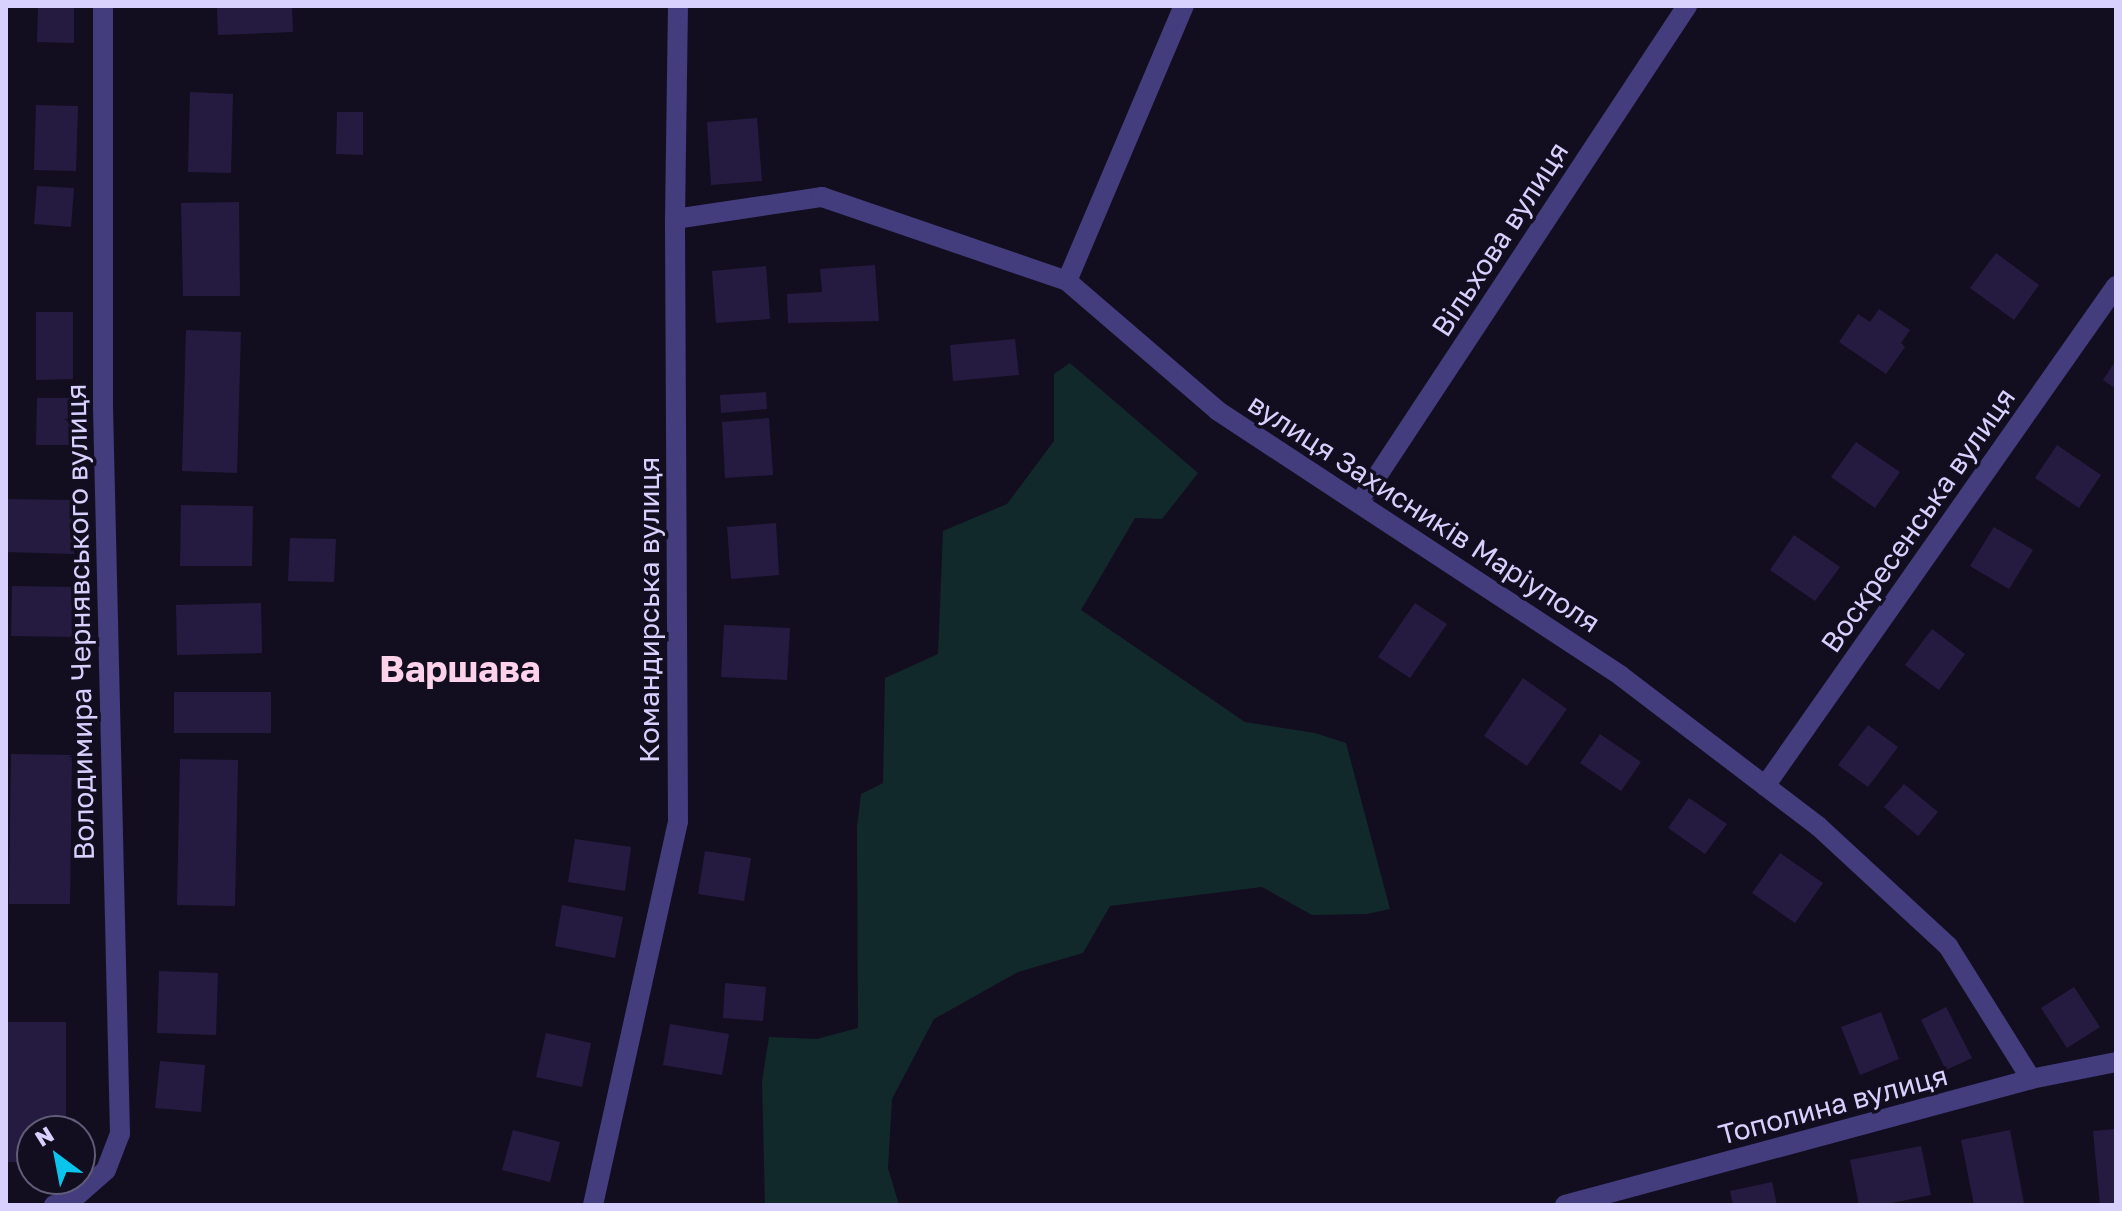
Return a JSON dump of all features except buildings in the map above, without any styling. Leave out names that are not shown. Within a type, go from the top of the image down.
[{"type":"street","name":"Володимира Чернявського вулиця","points":[[54,1205],[72,1200],[106,1170],[120,1134],[103,405],[103,6]]},
{"type":"street","name":"Командирська вулиця","points":[[593,1205],[678,821],[675,219],[678,6]]},
{"type":"street","points":[[1067,281],[1184,6]]},
{"type":"street","name":"Вільхова вулиця","points":[[1360,502],[1687,6]]},
{"type":"street","name":"вулиця Захисників Маріуполя","points":[[675,219],[822,197],[1067,281],[1218,411],[1621,676],[1818,826],[1948,946],[2031,1079]]},
{"type":"street","name":"Воскресенська вулиця","points":[[1765,786],[2116,286]]},
{"type":"street","name":"Тополина вулиця","points":[[1565,1205],[1617,1200],[2031,1079],[2116,1062]]},
{"type":"green space","points":[[1070,363],[1198,473],[1162,519],[1135,518],[1081,610],[1245,722],[1315,733],[1346,743],[1390,909],[1367,914],[1312,915],[1262,887],[1110,906],[1083,953],[1018,972],[934,1019],[892,1099],[888,1168],[899,1205],[765,1205],[762,1081],[769,1037],[817,1039],[858,1028],[857,826],[861,794],[883,783],[885,678],[938,654],[943,531],[1007,504],[1054,441],[1054,374]]},
{"type":"district","name":"Варшава","points":[[460,669]]}]
